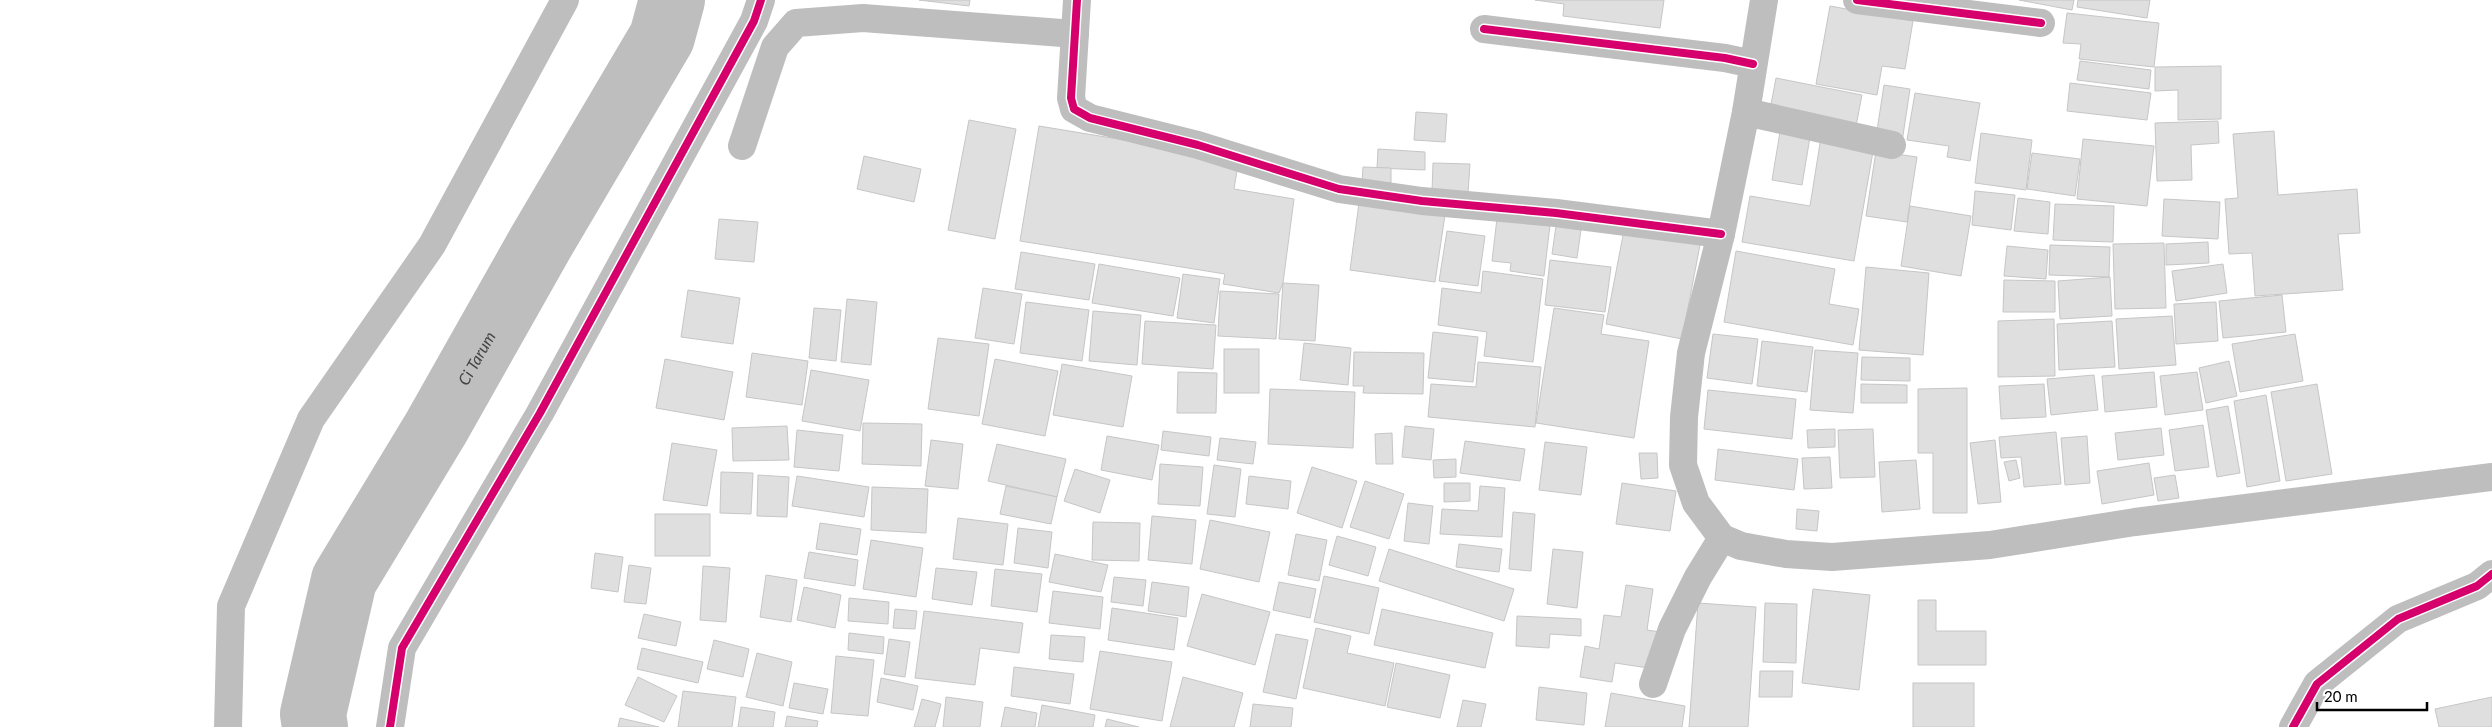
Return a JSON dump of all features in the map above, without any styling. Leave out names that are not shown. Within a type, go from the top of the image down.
[{"type":"street","points":[[228,727],[232,606],[311,419],[432,245],[565,0]]},
{"type":"street","points":[[390,727],[402,648],[540,413],[754,21],[761,0]]},
{"type":"street","points":[[1078,0],[1071,98],[1074,109],[1090,118],[1198,145],[1339,190],[1422,201],[1556,212],[1721,234]]},
{"type":"street","points":[[1764,0],[1746,112],[1721,234],[1691,353],[1684,417],[1683,465],[1696,503],[1722,538],[1741,546],[1786,554],[1832,557],[1990,544],[2135,522],[2491,479]]},
{"type":"street","points":[[1857,0],[2041,23]]},
{"type":"street","points":[[742,146],[775,48],[796,23],[863,18],[1075,34]]},
{"type":"street","points":[[1484,29],[1725,58],[1753,64]]},
{"type":"street","points":[[1746,112],[1892,145]]},
{"type":"street","points":[[1653,684],[1672,629],[1698,577],[1722,538]]},
{"type":"street","points":[[2293,727],[2317,684],[2398,619],[2477,586],[2492,574]]},
{"type":"building","points":[[919,0],[970,0],[969,6]]},
{"type":"building","points":[[1535,0],[1664,0],[1660,28],[1563,16],[1564,4]]},
{"type":"building","points":[[2019,0],[2074,0],[2072,10]]},
{"type":"building","points":[[2078,0],[2150,0],[2147,18],[2077,7]]},
{"type":"building","points":[[1830,6],[1913,21],[1905,69],[1882,66],[1877,95],[1816,84]]},
{"type":"building","points":[[2067,13],[2159,23],[2154,67],[2079,59],[2081,44],[2063,43]]},
{"type":"building","points":[[2080,61],[2151,70],[2149,89],[2077,80]]},
{"type":"building","points":[[2221,66],[2221,119],[2178,120],[2178,90],[2155,91],[2155,67]]},
{"type":"building","points":[[1776,78],[1862,95],[1855,131],[1769,115]]},
{"type":"building","points":[[2070,83],[2151,93],[2147,120],[2067,111]]},
{"type":"building","points":[[1884,85],[1910,89],[1902,142],[1876,137]]},
{"type":"building","points":[[1915,93],[1980,103],[1970,161],[1947,157],[1949,146],[1907,140]]},
{"type":"building","points":[[1416,112],[1447,114],[1445,142],[1414,140]]},
{"type":"building","points":[[969,120],[1016,129],[995,239],[948,230]]},
{"type":"building","points":[[2218,121],[2219,143],[2191,145],[2192,180],[2157,181],[2155,123]]},
{"type":"building","points":[[1039,126],[1239,159],[1234,189],[1294,199],[1283,283],[1279,293],[1223,284],[1225,274],[1020,241]]},
{"type":"building","points":[[1781,126],[1811,131],[1802,185],[1772,180]]},
{"type":"building","points":[[2274,131],[2278,195],[2357,189],[2360,233],[2338,234],[2343,290],[2255,296],[2252,253],[2229,254],[2225,199],[2238,198],[2233,134]]},
{"type":"building","points":[[1981,133],[2032,140],[2026,190],[1975,183]]},
{"type":"building","points":[[1821,137],[1874,146],[1854,261],[1742,242],[1750,196],[1810,206]]},
{"type":"building","points":[[2083,139],[2154,146],[2147,206],[2077,199]]},
{"type":"building","points":[[1378,149],[1425,152],[1425,170],[1377,168]]},
{"type":"building","points":[[1876,151],[1917,157],[1907,222],[1866,216]]},
{"type":"building","points":[[2032,153],[2080,159],[2075,196],[2027,189]]},
{"type":"building","points":[[864,156],[921,169],[914,202],[857,189]]},
{"type":"building","points":[[1433,163],[1470,164],[1468,193],[1432,192]]},
{"type":"building","points":[[1363,167],[1391,168],[1391,183],[1362,182]]},
{"type":"building","points":[[1975,191],[2015,195],[2011,230],[1972,225]]},
{"type":"building","points":[[2018,198],[2050,202],[2048,234],[2014,231]]},
{"type":"building","points":[[2164,199],[2220,202],[2218,239],[2162,236]]},
{"type":"building","points":[[1359,203],[1445,215],[1435,282],[1350,270]]},
{"type":"building","points":[[2055,204],[2114,206],[2113,242],[2053,240]]},
{"type":"building","points":[[1910,206],[1971,216],[1961,276],[1901,266]]},
{"type":"building","points":[[1497,218],[1550,225],[1544,276],[1510,271],[1511,263],[1492,261]]},
{"type":"building","points":[[719,219],[758,222],[754,262],[715,259]]},
{"type":"building","points":[[1556,226],[1581,230],[1577,258],[1552,254]]},
{"type":"building","points":[[1624,230],[1700,245],[1682,339],[1606,324]]},
{"type":"building","points":[[1447,231],[1485,236],[1478,286],[1439,281]]},
{"type":"building","points":[[2208,242],[2209,263],[2166,265],[2166,244]]},
{"type":"building","points":[[2164,243],[2166,308],[2115,309],[2113,244]]},
{"type":"building","points":[[2050,245],[2110,247],[2109,277],[2049,275]]},
{"type":"building","points":[[2007,246],[2048,250],[2046,279],[2004,276]]},
{"type":"building","points":[[1736,251],[1835,269],[1829,304],[1859,309],[1853,345],[1724,322]]},
{"type":"building","points":[[1021,252],[1095,264],[1089,300],[1015,289]]},
{"type":"building","points":[[1550,260],[1611,267],[1605,312],[1545,305]]},
{"type":"building","points":[[1099,264],[1180,278],[1173,316],[1092,303]]},
{"type":"building","points":[[2223,264],[2227,293],[2176,301],[2172,271]]},
{"type":"building","points":[[1866,267],[1929,273],[1923,355],[1859,350]]},
{"type":"building","points":[[1483,271],[1543,279],[1533,362],[1484,356],[1487,332],[1438,325],[1442,288],[1481,293]]},
{"type":"building","points":[[1183,274],[1220,279],[1214,323],[1177,318]]},
{"type":"building","points":[[2110,277],[2112,316],[2060,319],[2058,281]]},
{"type":"building","points":[[2004,280],[2055,281],[2055,312],[2003,312]]},
{"type":"building","points":[[1283,283],[1319,285],[1315,341],[1279,339]]},
{"type":"building","points":[[983,288],[1022,294],[1014,344],[975,338]]},
{"type":"building","points":[[688,290],[740,298],[733,344],[681,337]]},
{"type":"building","points":[[1220,291],[1279,294],[1276,339],[1218,336]]},
{"type":"building","points":[[2282,295],[2286,332],[2223,338],[2219,301]]},
{"type":"building","points":[[847,299],[877,302],[871,365],[841,362]]},
{"type":"building","points":[[1026,302],[1089,310],[1082,361],[1020,353]]},
{"type":"building","points":[[2216,302],[2218,341],[2176,344],[2174,304]]},
{"type":"building","points":[[814,308],[841,310],[836,361],[809,358]]},
{"type":"building","points":[[1554,308],[1604,315],[1601,334],[1649,341],[1634,438],[1536,423]]},
{"type":"building","points":[[1093,311],[1141,315],[1137,365],[1089,361]]},
{"type":"building","points":[[2172,316],[2176,365],[2119,369],[2116,319]]},
{"type":"building","points":[[2054,319],[2055,376],[1998,377],[1998,321]]},
{"type":"building","points":[[1145,321],[1216,325],[1213,369],[1142,364]]},
{"type":"building","points":[[2112,321],[2115,367],[2059,370],[2057,324]]},
{"type":"building","points":[[1433,332],[1478,337],[1473,382],[1428,378]]},
{"type":"building","points":[[1713,334],[1758,339],[1752,384],[1707,378]]},
{"type":"building","points":[[2295,334],[2303,381],[2240,392],[2232,344]]},
{"type":"building","points":[[938,338],[989,344],[979,416],[928,409]]},
{"type":"building","points":[[1762,341],[1813,347],[1807,392],[1757,386]]},
{"type":"building","points":[[1304,343],[1351,348],[1348,385],[1300,380]]},
{"type":"building","points":[[1224,349],[1259,349],[1259,393],[1224,393]]},
{"type":"building","points":[[1815,350],[1858,353],[1853,413],[1810,410]]},
{"type":"building","points":[[1354,352],[1424,353],[1423,394],[1363,393],[1364,386],[1353,386]]},
{"type":"building","points":[[752,353],[808,361],[802,405],[746,397]]},
{"type":"building","points":[[1862,357],[1910,358],[1910,381],[1861,380]]},
{"type":"building","points":[[665,359],[733,372],[724,420],[656,408]]},
{"type":"building","points":[[995,359],[1058,371],[1045,436],[982,424]]},
{"type":"building","points":[[2229,361],[2237,396],[2206,403],[2199,368]]},
{"type":"building","points":[[1478,362],[1541,367],[1535,427],[1428,417],[1431,384],[1476,387]]},
{"type":"building","points":[[1062,364],[1132,376],[1123,427],[1053,415]]},
{"type":"building","points":[[811,370],[869,380],[860,431],[802,421]]},
{"type":"building","points":[[1178,372],[1217,373],[1216,413],[1177,413]]},
{"type":"building","points":[[2154,372],[2157,407],[2105,412],[2102,376]]},
{"type":"building","points":[[2197,372],[2203,410],[2165,415],[2160,376]]},
{"type":"building","points":[[2094,375],[2098,410],[2051,415],[2047,379]]},
{"type":"building","points":[[1861,384],[1907,385],[1907,403],[1861,403]]},
{"type":"building","points":[[2044,384],[2046,417],[2001,419],[1999,386]]},
{"type":"building","points":[[2317,384],[2332,474],[2286,481],[2271,392]]},
{"type":"building","points":[[1967,388],[1967,513],[1933,513],[1933,453],[1918,453],[1918,389]]},
{"type":"building","points":[[1270,389],[1355,392],[1353,448],[1268,444]]},
{"type":"building","points":[[1708,390],[1796,399],[1792,439],[1704,429]]},
{"type":"building","points":[[2266,395],[2280,481],[2247,487],[2234,401]]},
{"type":"building","points":[[2228,406],[2240,473],[2217,477],[2206,410]]},
{"type":"building","points":[[863,423],[922,424],[921,466],[862,464]]},
{"type":"building","points":[[2203,425],[2209,467],[2175,471],[2169,430]]},
{"type":"building","points":[[787,426],[789,460],[733,461],[732,428]]},
{"type":"building","points":[[1405,426],[1434,429],[1431,460],[1402,457]]},
{"type":"building","points":[[2161,428],[2164,455],[2118,460],[2115,433]]},
{"type":"building","points":[[1835,429],[1835,447],[1808,448],[1807,430]]},
{"type":"building","points":[[1873,429],[1875,477],[1840,478],[1838,430]]},
{"type":"building","points":[[797,430],[843,435],[839,471],[794,467]]},
{"type":"building","points":[[1163,431],[1211,437],[1209,456],[1161,450]]},
{"type":"building","points":[[2056,432],[2061,484],[2024,487],[2021,457],[2001,458],[1999,437]]},
{"type":"building","points":[[1392,433],[1393,464],[1376,464],[1375,434]]},
{"type":"building","points":[[1107,436],[1159,445],[1152,480],[1101,470]]},
{"type":"building","points":[[2087,436],[2090,483],[2065,485],[2061,438]]},
{"type":"building","points":[[1220,438],[1256,442],[1253,464],[1217,460]]},
{"type":"building","points":[[931,440],[963,444],[958,489],[925,486]]},
{"type":"building","points":[[1995,440],[2001,502],[1978,504],[1970,443]]},
{"type":"building","points":[[1465,441],[1525,449],[1520,481],[1460,473]]},
{"type":"building","points":[[1545,442],[1587,447],[1581,495],[1539,490]]},
{"type":"building","points":[[672,443],[717,450],[707,506],[663,500]]},
{"type":"building","points":[[997,444],[1066,459],[1057,497],[988,481]]},
{"type":"building","points":[[1718,449],[1798,459],[1794,490],[1715,480]]},
{"type":"building","points":[[1639,453],[1657,453],[1658,478],[1641,479]]},
{"type":"building","points":[[1830,457],[1832,488],[1804,489],[1802,458]]},
{"type":"building","points":[[1456,459],[1456,477],[1434,478],[1433,460]]},
{"type":"building","points":[[1916,460],[1920,509],[1882,512],[1879,462]]},
{"type":"building","points":[[2016,460],[2020,478],[2009,481],[2004,462]]},
{"type":"building","points":[[2149,463],[2154,495],[2102,504],[2097,471]]},
{"type":"building","points":[[1160,464],[1203,467],[1200,506],[1158,504]]},
{"type":"building","points":[[1214,465],[1241,469],[1235,517],[1207,514]]},
{"type":"building","points":[[1312,467],[1357,481],[1342,528],[1297,513]]},
{"type":"building","points":[[1075,469],[1110,480],[1100,513],[1064,501]]},
{"type":"building","points":[[721,472],[753,473],[751,514],[720,513]]},
{"type":"building","points":[[758,475],[789,477],[787,517],[757,516]]},
{"type":"building","points":[[2175,475],[2179,498],[2158,501],[2154,478]]},
{"type":"building","points":[[797,476],[869,487],[864,517],[792,506]]},
{"type":"building","points":[[1249,476],[1291,481],[1288,509],[1246,504]]},
{"type":"building","points":[[1365,481],[1404,494],[1389,539],[1350,527]]},
{"type":"building","points":[[1444,483],[1470,483],[1470,501],[1444,502]]},
{"type":"building","points":[[1622,483],[1676,491],[1670,531],[1616,524]]},
{"type":"building","points":[[1006,486],[1057,497],[1051,524],[1000,514]]},
{"type":"building","points":[[1480,486],[1505,488],[1502,537],[1440,534],[1442,509],[1478,511]]},
{"type":"building","points":[[872,487],[928,489],[926,533],[871,530]]},
{"type":"building","points":[[1408,503],[1433,506],[1429,544],[1404,541]]},
{"type":"building","points":[[1797,509],[1819,511],[1817,531],[1796,529]]},
{"type":"building","points":[[1513,512],[1535,514],[1531,571],[1509,569]]},
{"type":"building","points":[[655,514],[710,514],[710,556],[655,556]]},
{"type":"building","points":[[1152,516],[1196,520],[1192,564],[1148,560]]},
{"type":"building","points":[[958,518],[1008,524],[1003,565],[953,559]]},
{"type":"building","points":[[1210,520],[1270,532],[1259,582],[1200,569]]},
{"type":"building","points":[[1093,522],[1140,523],[1139,561],[1092,560]]},
{"type":"building","points":[[820,523],[861,529],[857,555],[816,549]]},
{"type":"building","points":[[1018,528],[1052,532],[1048,568],[1014,563]]},
{"type":"building","points":[[1296,534],[1327,540],[1319,581],[1288,575]]},
{"type":"building","points":[[1337,536],[1376,547],[1368,576],[1329,565]]},
{"type":"building","points":[[871,540],[923,548],[916,597],[863,589]]},
{"type":"building","points":[[1459,544],[1502,549],[1499,572],[1456,567]]},
{"type":"building","points":[[1389,549],[1514,589],[1504,621],[1379,581]]},
{"type":"building","points":[[1553,549],[1583,552],[1577,608],[1547,604]]},
{"type":"building","points":[[809,552],[858,560],[855,586],[804,578]]},
{"type":"building","points":[[595,553],[623,557],[618,592],[591,588]]},
{"type":"building","points":[[1055,554],[1108,565],[1101,592],[1049,582]]},
{"type":"building","points":[[629,565],[651,568],[646,604],[624,602]]},
{"type":"building","points":[[703,566],[730,568],[726,622],[700,620]]},
{"type":"building","points":[[936,568],[977,572],[972,605],[932,599]]},
{"type":"building","points":[[995,569],[1042,574],[1037,612],[991,606]]},
{"type":"building","points":[[766,575],[797,580],[791,622],[760,617]]},
{"type":"building","points":[[1324,576],[1379,588],[1369,634],[1314,622]]},
{"type":"building","points":[[1114,577],[1146,580],[1143,606],[1111,602]]},
{"type":"building","points":[[1152,582],[1189,587],[1186,617],[1148,611]]},
{"type":"building","points":[[1279,582],[1316,589],[1310,618],[1273,610]]},
{"type":"building","points":[[1626,585],[1653,589],[1647,630],[1660,632],[1655,669],[1615,663],[1612,682],[1580,677],[1585,646],[1599,649],[1604,615],[1621,617]]},
{"type":"building","points":[[804,587],[841,595],[835,628],[797,620]]},
{"type":"building","points":[[1813,589],[1870,595],[1859,690],[1802,683]]},
{"type":"building","points":[[1053,591],[1103,597],[1100,629],[1049,623]]},
{"type":"building","points":[[1202,594],[1270,612],[1255,665],[1187,646]]},
{"type":"building","points":[[849,598],[889,602],[888,624],[848,621]]},
{"type":"building","points":[[1918,600],[1936,600],[1936,631],[1986,631],[1986,665],[1918,665]]},
{"type":"building","points":[[1698,603],[1756,607],[1748,727],[1689,727]]},
{"type":"building","points":[[1765,603],[1797,604],[1796,663],[1763,662]]},
{"type":"building","points":[[1112,608],[1178,618],[1174,650],[1108,640]]},
{"type":"building","points":[[895,609],[917,611],[915,629],[893,628]]},
{"type":"building","points":[[1382,609],[1493,633],[1485,668],[1374,645]]},
{"type":"building","points":[[924,611],[1023,623],[1019,653],[980,648],[975,685],[915,678]]},
{"type":"building","points":[[644,614],[681,622],[676,646],[638,638]]},
{"type":"building","points":[[1517,616],[1581,619],[1581,636],[1550,634],[1549,648],[1516,646]]},
{"type":"building","points":[[1316,628],[1351,636],[1347,653],[1394,663],[1385,706],[1303,688]]},
{"type":"building","points":[[849,633],[884,637],[883,654],[848,650]]},
{"type":"building","points":[[1276,634],[1308,640],[1296,699],[1263,692]]},
{"type":"building","points":[[1051,635],[1085,637],[1083,662],[1049,659]]},
{"type":"building","points":[[889,639],[910,642],[905,677],[884,674]]},
{"type":"building","points":[[714,640],[749,649],[743,677],[707,669]]},
{"type":"building","points":[[642,648],[703,662],[698,683],[637,669]]},
{"type":"building","points":[[1100,651],[1172,662],[1162,721],[1090,709]]},
{"type":"building","points":[[757,653],[792,662],[783,706],[746,697]]},
{"type":"building","points":[[836,656],[874,660],[868,716],[831,713]]},
{"type":"building","points":[[1396,663],[1450,675],[1440,718],[1387,707]]},
{"type":"building","points":[[1014,667],[1074,674],[1070,704],[1011,696]]},
{"type":"building","points":[[1760,671],[1793,671],[1792,697],[1759,697]]},
{"type":"building","points":[[638,677],[677,696],[664,722],[625,705]]},
{"type":"building","points":[[1183,677],[1243,693],[1234,727],[1170,727]]},
{"type":"building","points":[[881,678],[918,686],[913,710],[877,702]]},
{"type":"building","points":[[794,683],[828,689],[823,714],[789,708]]},
{"type":"building","points":[[1913,683],[1974,683],[1974,727],[1913,727]]},
{"type":"building","points":[[1539,687],[1587,693],[1584,725],[1536,720]]},
{"type":"building","points":[[683,691],[736,697],[732,727],[678,727]]},
{"type":"building","points":[[1611,693],[1685,706],[1682,727],[1605,727]]},
{"type":"building","points":[[946,697],[983,702],[980,727],[943,727]]},
{"type":"building","points":[[2492,697],[2492,727],[2439,727],[2435,709]]},
{"type":"building","points":[[922,699],[941,704],[935,727],[914,727]]},
{"type":"building","points":[[1463,700],[1486,704],[1481,727],[1457,727]]},
{"type":"building","points":[[1253,704],[1293,708],[1291,727],[1250,727]]},
{"type":"building","points":[[1042,705],[1095,715],[1093,727],[1038,727]]},
{"type":"building","points":[[741,707],[775,712],[773,727],[738,727]]},
{"type":"building","points":[[1005,707],[1037,713],[1035,727],[1001,727]]},
{"type":"building","points":[[787,716],[818,721],[817,727],[785,727]]},
{"type":"building","points":[[620,718],[659,727],[618,727]]},
{"type":"building","points":[[1107,719],[1139,727],[1105,727]]},
{"type":"waterway","name":"Ci Tarum","points":[[315,727],[313,714],[344,580],[436,428],[541,242],[662,37],[672,0]]},
{"type":"cycle path","points":[[390,727],[402,648],[540,413],[754,21],[761,0]]},
{"type":"cycle path","points":[[1077,0],[1071,98],[1074,109],[1090,118],[1198,145],[1339,189],[1422,201],[1556,213],[1721,234]]},
{"type":"cycle path","points":[[1857,0],[2041,23]]},
{"type":"cycle path","points":[[1484,29],[1725,58],[1753,64]]},
{"type":"cycle path","points":[[2293,727],[2317,684],[2398,619],[2477,586],[2492,574]]}]
